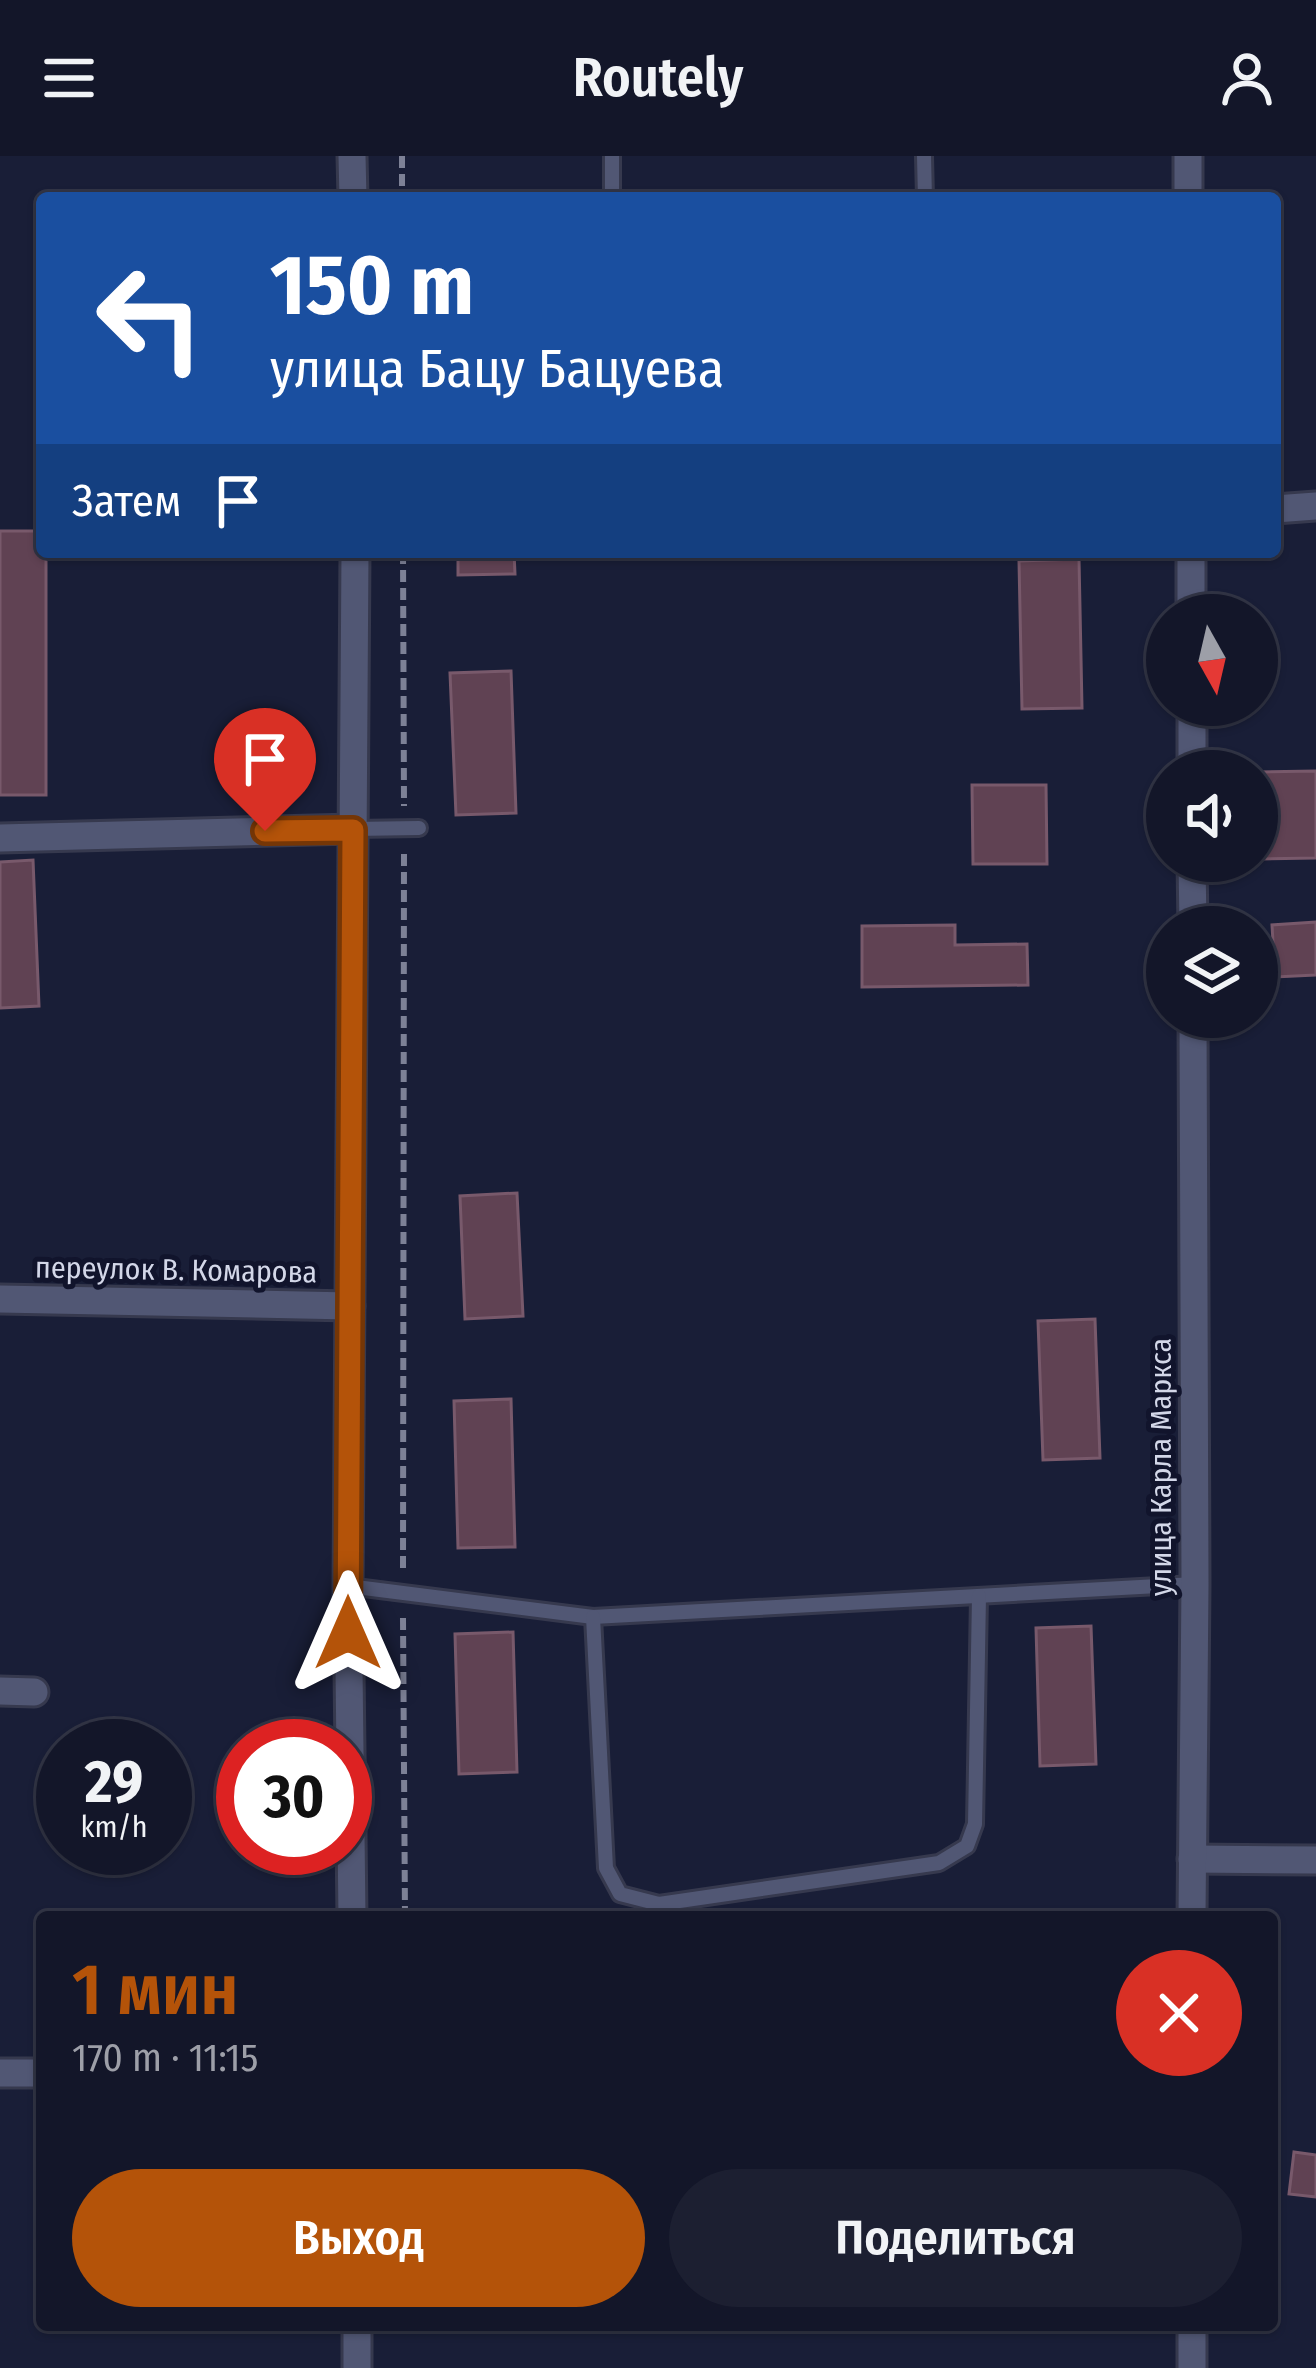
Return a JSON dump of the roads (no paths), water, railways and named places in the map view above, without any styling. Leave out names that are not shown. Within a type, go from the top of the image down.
[{"type":"street","points":[[352,156],[353,192]]},
{"type":"street","points":[[1188,156],[1188,192]]},
{"type":"street","points":[[1281,508],[1316,506]]},
{"type":"street","points":[[352,1911],[348,1586],[355,558]]},
{"type":"street","points":[[1191,558],[1191,594]]},
{"type":"street","points":[[0,838],[353,830]]},
{"type":"street","name":"улица Карла Маркса","points":[[1192,1911],[1193,1038]]},
{"type":"street","name":"переулок В. Комарова","points":[[0,1299],[350,1306]]},
{"type":"street","points":[[0,1691],[34,1692]]},
{"type":"street","points":[[1192,1859],[1316,1860]]},
{"type":"street","points":[[0,2072],[36,2073]]},
{"type":"street","points":[[357,2331],[357,2368]]},
{"type":"street","points":[[1192,2331],[1192,2368]]},
{"type":"lane","points":[[612,156],[612,192]]},
{"type":"lane","points":[[924,156],[925,192]]},
{"type":"lane","points":[[353,830],[411,828]]},
{"type":"lane","points":[[348,1586],[593,1617],[1195,1584]]},
{"type":"lane","points":[[593,1617],[606,1868],[620,1894],[658,1904],[939,1863],[967,1846],[975,1825],[979,1596]]}]
